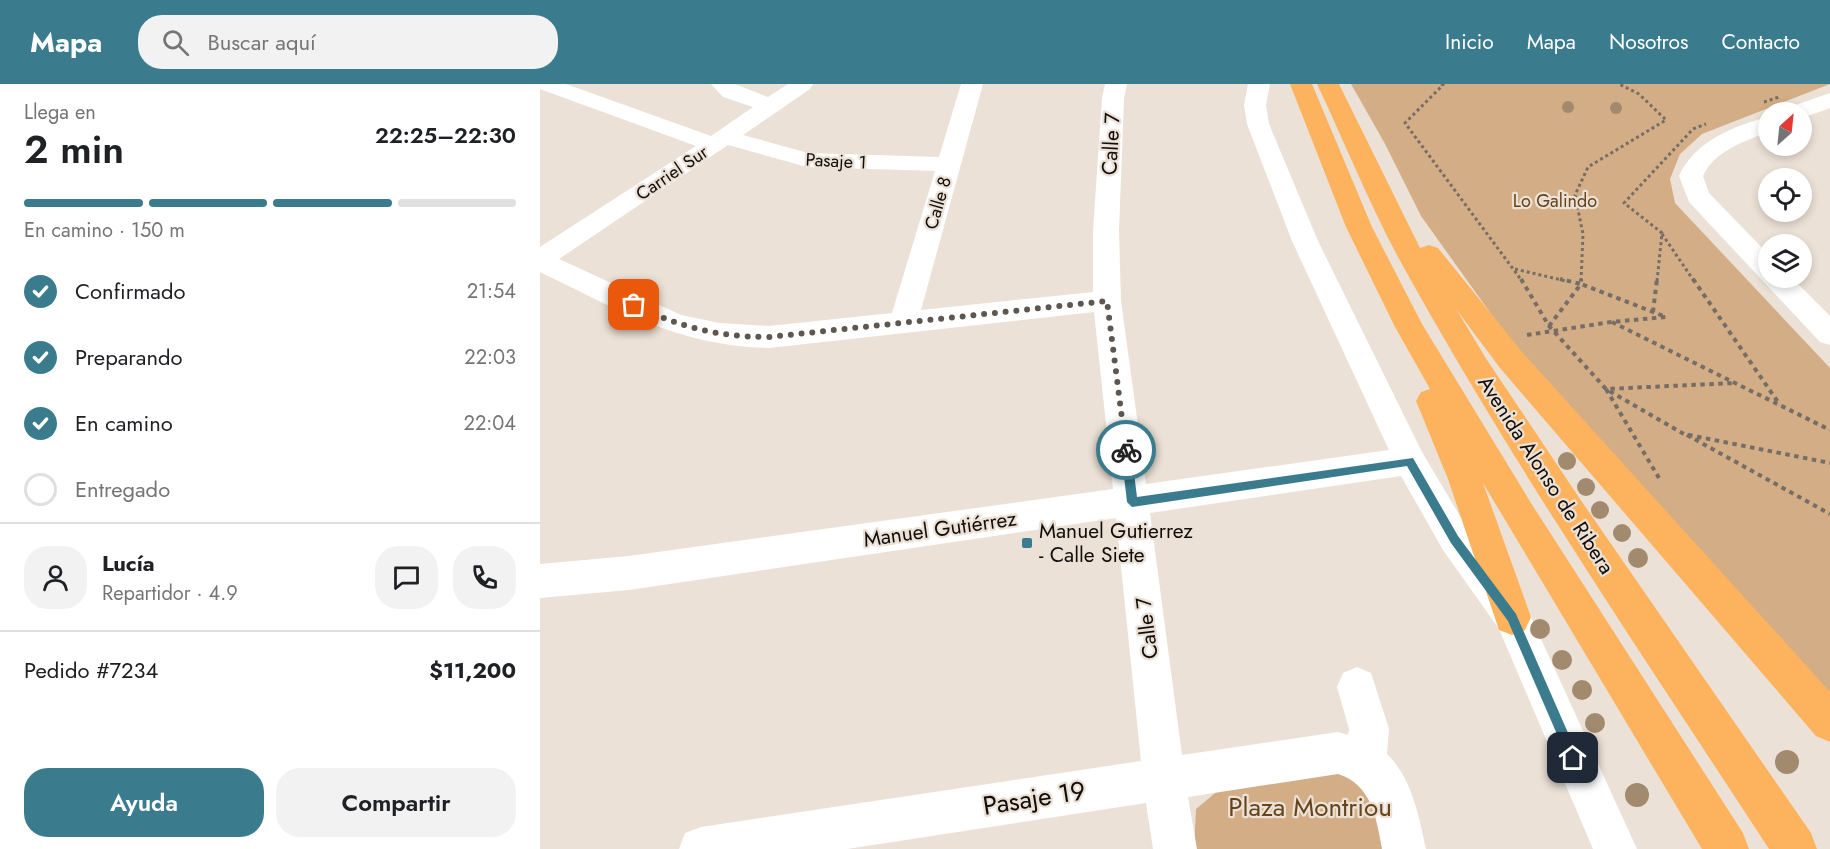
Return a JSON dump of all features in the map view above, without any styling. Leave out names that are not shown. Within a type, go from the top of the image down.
[{"type":"highway","name":"Avenida Alonso de Ribera","points":[[1301,84],[1359,227],[1409,327],[1519,514],[1727,849]]},
{"type":"highway","name":"Avenida Alonso de Ribera","points":[[1328,84],[1410,254],[1476,368],[1562,501],[1795,849]]},
{"type":"highway","points":[[1366,162],[1426,251],[1512,360],[1830,722]]},
{"type":"highway","points":[[1409,327],[1425,383],[1465,479],[1512,617]]},
{"type":"street","name":"Pasaje 1","points":[[546,84],[586,99],[720,141],[807,160],[949,164]]},
{"type":"street","points":[[586,99],[612,84]]},
{"type":"street","name":"Carriel Sur","points":[[540,260],[802,84]]},
{"type":"street","name":"Calle 8","points":[[904,322],[972,84]]},
{"type":"street","name":"Calle 7","points":[[1116,84],[1113,98],[1106,231],[1107,301],[1164,778],[1175,849]]},
{"type":"street","points":[[1259,84],[1256,94],[1256,115],[1280,183],[1305,241],[1410,461],[1455,539],[1512,617],[1615,849]]},
{"type":"street","points":[[732,87],[771,106]]},
{"type":"street","points":[[1812,107],[1830,100]]},
{"type":"street","points":[[1758,128],[1737,136],[1708,153],[1692,170],[1691,182],[1698,196],[1758,259]]},
{"type":"street","points":[[540,260],[671,322],[717,334],[769,337],[1107,301]]},
{"type":"street","points":[[1786,288],[1830,334]]},
{"type":"street","name":"Manuel Gutiérrez","points":[[540,581],[629,573],[1410,461]]},
{"type":"street","points":[[1357,687],[1369,729],[1365,763],[1387,786],[1394,801],[1404,849]]},
{"type":"street","name":"Pasaje 19","points":[[725,847],[1324,753],[1351,756],[1365,763]]},
{"type":"path","points":[[1441,84],[1443,85],[1405,123],[1515,269],[1549,326],[1606,389],[1830,514]]},
{"type":"path","points":[[1549,326],[1581,284],[1582,234],[1575,195],[1588,167],[1666,120],[1639,94],[1618,84]]},
{"type":"path","points":[[1670,153],[1624,203],[1662,233],[1781,406]]},
{"type":"path","points":[[1653,312],[1662,233]]},
{"type":"path","points":[[1515,269],[1581,284],[1666,317],[1611,322],[1830,430]]},
{"type":"path","points":[[1606,389],[1735,383]]},
{"type":"path","points":[[1684,434],[1830,463]]},
{"type":"green space","name":"Lo Galindo","points":[[1351,84],[1830,84],[1784,102],[1758,102],[1758,112],[1702,134],[1680,154],[1670,179],[1675,203],[1830,368],[1830,695],[1534,374],[1421,216],[1384,142]]},
{"type":"green space","name":"Plaza Montriou","points":[[1327,765],[1361,785],[1384,816],[1389,849],[1194,849],[1196,809],[1220,789]]},
{"type":"way so far","points":[[634,305],[671,322],[693,329],[742,337],[769,337],[1107,301],[1126,450]]},
{"type":"place","name":"Manuel Gutierrez - Calle Siete","points":[[1027,543]]},
{"type":"route","points":[[1126,450],[1132,502],[1410,461],[1434,507],[1481,577],[1512,617],[1573,758]]}]
